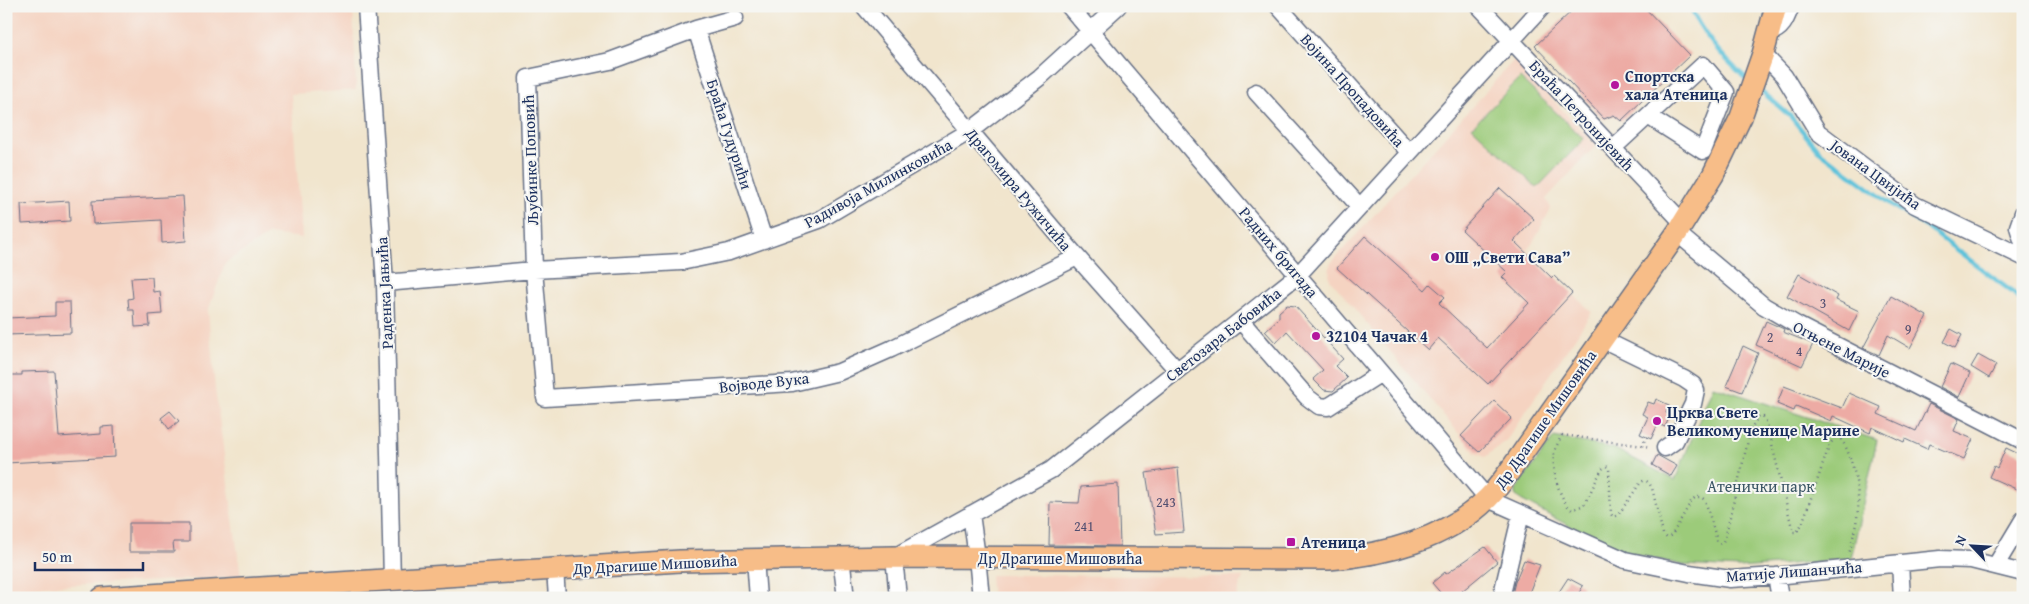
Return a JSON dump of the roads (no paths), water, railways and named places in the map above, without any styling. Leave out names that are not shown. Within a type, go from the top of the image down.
[{"type":"main road","name":"Др Драгише Мишовића","points":[[111,598],[216,594],[680,561],[894,557],[1311,559],[1352,557],[1385,551],[1423,539],[1454,524],[1488,499],[1514,465],[1680,228],[1727,150],[1747,101],[1776,6]]},
{"type":"street","name":"Раденка Јањића","points":[[366,6],[385,283],[392,580]]},
{"type":"street","name":"Драгомира Ружичића","points":[[864,6],[1077,257],[1177,370]]},
{"type":"street","name":"Радних бригада","points":[[1069,6],[1488,499]]},
{"type":"street","name":"Радивоја Милинковића","points":[[385,283],[534,270],[681,262],[729,252],[819,220],[970,131],[1040,77],[1092,32],[1118,6]]},
{"type":"street","name":"Војина Пропадовића","points":[[1278,6],[1409,152]]},
{"type":"street","name":"Браћа Петронијевић","points":[[1479,6],[1613,148],[1680,228]]},
{"type":"street","name":"Светозара Бабовића","points":[[894,557],[1051,470],[1298,275],[1543,6]]},
{"type":"street","points":[[1769,33],[1776,31],[1784,23],[1791,6]]},
{"type":"street","name":"Љубинке Поповић","points":[[545,398],[534,270],[528,78],[610,61],[696,29],[735,18]]},
{"type":"street","name":"Браћа Гудурићи","points":[[696,29],[764,240]]},
{"type":"street","name":"Јована Цвијића","points":[[1761,58],[1784,76],[1818,132],[1915,205],[2023,257]]},
{"type":"street","points":[[1613,148],[1648,116],[1703,66],[1726,92],[1703,151],[1648,116]]},
{"type":"street","points":[[1256,92],[1360,207]]},
{"type":"street","points":[[2023,213],[2018,227],[2023,243]]},
{"type":"street","name":"Огњене Марије","points":[[1680,228],[1764,306],[1797,326],[2023,441]]},
{"type":"street","name":"Војводе Вука","points":[[545,398],[792,383],[839,372],[891,349],[1077,257]]},
{"type":"street","points":[[1240,320],[1307,397],[1319,406],[1328,407],[1381,373]]},
{"type":"street","points":[[1602,339],[1684,379],[1696,390],[1693,404],[1675,440],[1665,448]]},
{"type":"street","name":"Матије Лишанчића","points":[[1488,499],[1625,560],[1730,579],[1940,559],[1971,560],[2023,573]]},
{"type":"street","points":[[971,514],[981,598]]},
{"type":"street","points":[[1501,598],[1521,514]]},
{"type":"street","points":[[1996,565],[2023,520]]},
{"type":"street","points":[[894,557],[898,598]]},
{"type":"street","points":[[841,558],[846,598]]},
{"type":"street","points":[[755,560],[758,598]]},
{"type":"street","points":[[1900,563],[1902,598]]},
{"type":"street","points":[[555,569],[557,598]]},
{"type":"street","points":[[1776,576],[1780,598]]},
{"type":"waterway","points":[[1690,6],[1714,46],[1747,79]]},
{"type":"waterway","points":[[1757,87],[1791,117],[1818,150],[1893,206],[1925,226],[2016,295],[2023,303]]},
{"type":"place","name":"Спортска хала Атеница","points":[[1615,85]]},
{"type":"place","name":"ОШ „Свети Сава”","points":[[1435,257]]},
{"type":"place","name":"32104 Чачак 4","points":[[1316,336]]},
{"type":"place","name":"Црква Свете Великомученице Марине","points":[[1657,421]]},
{"type":"place","name":"Атеница","points":[[1291,542]]},
{"type":"park label","name":"Атенички парк","points":[[1761,486]]}]
